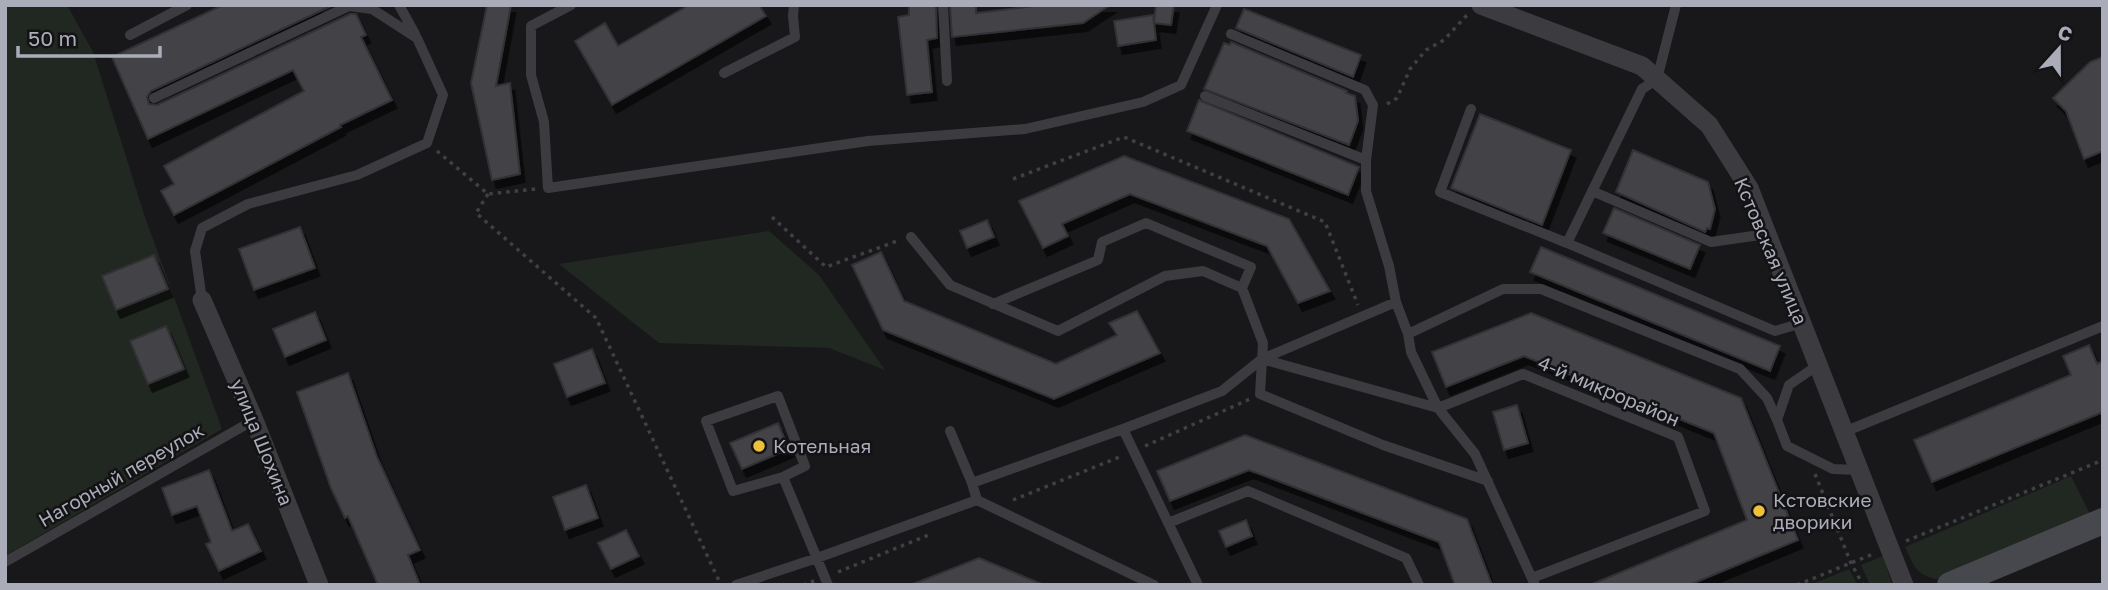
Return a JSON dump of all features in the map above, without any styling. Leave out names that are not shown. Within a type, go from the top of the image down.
[{"type":"main road","points":[[1950,585],[2103,521]]},
{"type":"street","name":"Кстовская улица","points":[[1475,10],[1642,66],[1709,125],[1749,188],[1904,585]]},
{"type":"street","name":"улица Шохина","points":[[202,300],[254,420],[319,585]]},
{"type":"lane","points":[[130,35],[187,5]]},
{"type":"lane","points":[[202,300],[195,251],[202,228],[248,204],[357,176],[427,143],[443,94],[398,5]]},
{"type":"lane","points":[[571,5],[530,26],[531,75],[544,122],[548,188],[868,141],[1024,129],[1143,102],[1181,85],[1217,5]]},
{"type":"lane","points":[[724,73],[795,37],[794,5]]},
{"type":"lane","points":[[943,5],[947,80]]},
{"type":"lane","points":[[1567,243],[1642,89],[1657,79],[1676,5]]},
{"type":"lane","points":[[154,98],[349,6],[372,9],[417,38]]},
{"type":"lane","points":[[1231,34],[1365,90],[1373,106],[1371,116]]},
{"type":"lane","points":[[1205,96],[1366,160]]},
{"type":"lane","points":[[1471,109],[1440,192],[1775,331],[1802,323]]},
{"type":"lane","name":"4-й микрорайон","points":[[1371,116],[1366,191],[1411,352],[1438,408],[1475,454],[1533,581],[1705,511],[1678,437],[1523,373],[1438,408]]},
{"type":"lane","points":[[1592,191],[1711,242],[1767,234]]},
{"type":"lane","points":[[992,304],[1098,260],[1102,242],[1146,223],[1251,267],[1242,288],[1263,343],[1260,394],[1382,445],[1488,481]]},
{"type":"lane","points":[[911,237],[950,285],[1058,331],[1165,276],[1203,271],[1242,288]]},
{"type":"lane","points":[[1408,334],[1503,289],[1541,289],[1740,369],[1767,398],[1787,446],[1833,469],[1859,471]]},
{"type":"lane","points":[[971,483],[1222,391],[1262,359],[1396,303]]},
{"type":"lane","points":[[1844,432],[2103,326]]},
{"type":"lane","points":[[1262,359],[1438,408]]},
{"type":"lane","points":[[1777,420],[1789,386],[1818,365]]},
{"type":"lane","points":[[778,396],[805,466],[783,477],[733,491],[706,421],[778,396]]},
{"type":"lane","name":"Нагорный переулок","points":[[5,562],[254,420]]},
{"type":"lane","points":[[1123,429],[1198,585]]},
{"type":"lane","points":[[950,431],[977,500]]},
{"type":"lane","points":[[783,477],[826,581]]},
{"type":"lane","points":[[1168,523],[1248,491],[1406,558],[1419,585]]},
{"type":"lane","points":[[736,585],[977,500],[1154,585]]},
{"type":"path","points":[[1371,116],[1397,98],[1410,69],[1426,50],[1444,40],[1475,10]]},
{"type":"path","points":[[1013,179],[1124,137],[1325,222],[1363,316]]},
{"type":"path","points":[[427,143],[488,194],[548,188]]},
{"type":"path","points":[[488,194],[476,213],[596,318],[721,585]]},
{"type":"path","points":[[772,218],[826,267],[911,237]]},
{"type":"path","points":[[994,508],[1134,451],[1260,394]]},
{"type":"path","points":[[1807,456],[1851,563],[1863,585]]},
{"type":"path","points":[[1797,585],[2103,460]]},
{"type":"path","points":[[803,585],[826,581],[934,533]]},
{"type":"shaded area","points":[[5,5],[67,5],[93,52],[145,217],[222,429],[5,556]]},
{"type":"shaded area","points":[[769,231],[819,275],[885,370],[829,348],[659,343],[559,264]]},
{"type":"shaded area","points":[[2071,476],[2090,514],[1937,579],[1924,575],[1913,564],[1905,547]]},
{"type":"shaded area","points":[[1883,556],[1892,585],[1870,585],[1861,565]]},
{"type":"shaded area","points":[[1849,569],[1858,585],[1810,585]]},
{"type":"building","points":[[223,5],[333,5],[151,91],[147,97],[149,104],[157,105],[350,14],[356,14],[366,35],[361,37],[392,100],[340,125],[341,127],[174,215],[161,191],[174,184],[164,166],[304,91],[293,70],[148,139],[112,57]]},
{"type":"building","points":[[487,5],[511,5],[496,86],[510,83],[520,174],[492,180],[471,83]]},
{"type":"building","points":[[689,5],[759,5],[766,16],[612,105],[575,41],[605,23],[618,46]]},
{"type":"building","points":[[909,5],[936,5],[937,38],[927,40],[932,92],[907,95],[898,17],[909,15]]},
{"type":"building","points":[[950,5],[976,5],[976,13],[1043,5],[1110,5],[1083,23],[952,37]]},
{"type":"building","points":[[1156,5],[1174,5],[1171,25],[1154,23]]},
{"type":"building","points":[[1244,9],[1361,55],[1353,77],[1236,28]]},
{"type":"building","points":[[1153,15],[1156,40],[1118,46],[1114,21]]},
{"type":"building","points":[[1231,42],[1355,96],[1358,121],[1349,145],[1204,89],[1224,43],[1230,45]]},
{"type":"building","points":[[2103,57],[2103,151],[2084,159],[2066,111],[2053,98],[2090,62]]},
{"type":"building","points":[[1199,100],[1359,167],[1348,195],[1187,131]]},
{"type":"building","points":[[1480,114],[1571,150],[1542,225],[1451,188]]},
{"type":"building","points":[[1633,150],[1708,182],[1715,209],[1710,229],[1707,228],[1705,232],[1616,192]]},
{"type":"building","points":[[1124,156],[1289,219],[1330,291],[1298,303],[1267,246],[1130,194],[1062,224],[1068,236],[1043,248],[1019,201]]},
{"type":"building","points":[[1614,208],[1700,245],[1690,269],[1603,233]]},
{"type":"building","points":[[987,220],[994,237],[967,248],[960,231]]},
{"type":"building","points":[[300,227],[315,268],[254,290],[239,249]]},
{"type":"building","points":[[1541,247],[1780,346],[1770,371],[1530,272]]},
{"type":"building","points":[[881,252],[904,301],[1056,364],[1117,335],[1109,323],[1137,311],[1160,353],[1054,399],[883,330],[852,265]]},
{"type":"building","points":[[154,255],[168,289],[116,310],[102,276]]},
{"type":"building","points":[[315,312],[326,340],[285,357],[273,329]]},
{"type":"building","points":[[1531,313],[1741,398],[1798,540],[1689,585],[1590,585],[1747,520],[1714,433],[1524,356],[1446,387],[1432,352]]},
{"type":"building","points":[[166,326],[184,369],[148,384],[130,341]]},
{"type":"building","points":[[2089,345],[2097,364],[2103,361],[2103,412],[1932,482],[1914,440],[2071,375],[2063,356]]},
{"type":"building","points":[[592,349],[605,383],[567,397],[554,364]]},
{"type":"building","points":[[348,373],[377,457],[420,550],[408,555],[420,585],[378,585],[348,516],[345,518],[331,488],[297,392]]},
{"type":"building","points":[[1517,405],[1528,443],[1504,450],[1493,412]]},
{"type":"building","name":"Котельная","points":[[778,423],[789,449],[742,469],[730,443]]},
{"type":"building","points":[[1245,435],[1467,519],[1492,585],[1455,585],[1439,542],[1249,470],[1170,501],[1157,471]]},
{"type":"building","points":[[209,470],[232,531],[248,524],[261,551],[219,571],[206,544],[211,542],[197,506],[172,515],[162,488]]},
{"type":"building","points":[[586,485],[598,518],[565,530],[553,497]]},
{"type":"building","points":[[1246,520],[1252,536],[1226,547],[1219,531]]},
{"type":"building","points":[[626,530],[639,556],[611,569],[598,543]]},
{"type":"building","points":[[979,558],[1044,585],[913,585],[913,584]]},
{"type":"place","name":"Котельная","points":[[759,446]]},
{"type":"place","name":"Кстовские дворики","points":[[1759,511]]}]
